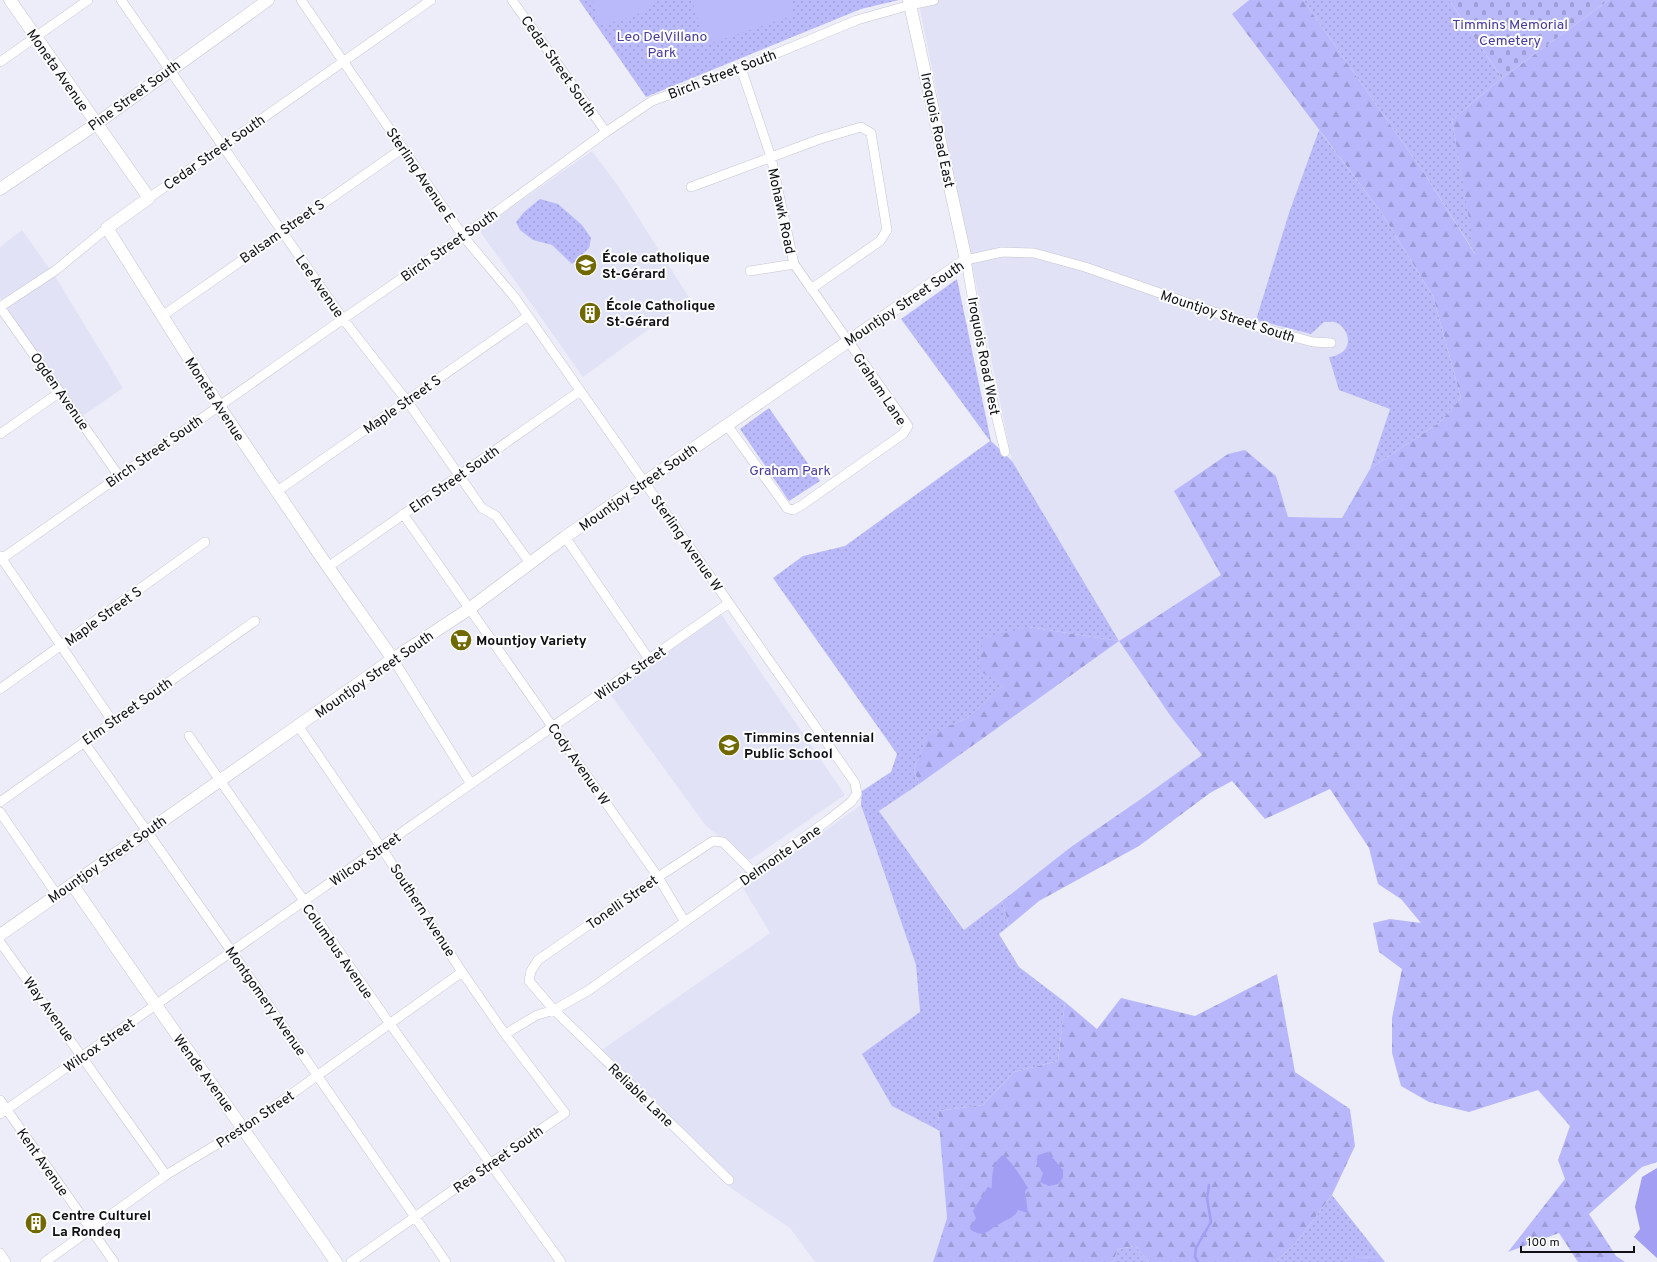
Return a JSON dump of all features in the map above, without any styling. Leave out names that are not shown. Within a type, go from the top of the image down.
[{"type":"street","name":"Moneta Avenue","points":[[10,0],[149,198]]},
{"type":"street","points":[[0,62],[88,0]]},
{"type":"street","name":"Lee Avenue","points":[[121,0],[343,319],[407,401],[482,508],[496,516],[530,563]]},
{"type":"street","name":"Pine Street South","points":[[0,189],[96,124],[268,0]]},
{"type":"street","name":"Sterling Avenue E","points":[[301,0],[463,236],[516,299],[644,483]]},
{"type":"street","name":"Cedar Street South","points":[[0,307],[56,270],[107,228],[431,0]]},
{"type":"street","name":"Cedar Street South","points":[[512,0],[606,132]]},
{"type":"street","name":"Birch Street South","points":[[0,558],[463,236],[606,132],[652,101],[741,68],[857,20],[910,2],[934,0]]},
{"type":"street","name":"Iroquois Road East","points":[[910,2],[966,260]]},
{"type":"street","name":"Mohawk Road","points":[[741,68],[771,157],[794,264],[848,341]]},
{"type":"street","points":[[692,187],[820,139],[861,127],[871,133],[887,230],[880,241],[811,289]]},
{"type":"street","name":"Balsam Street S","points":[[162,316],[403,148]]},
{"type":"street","name":"Moneta Avenue","points":[[107,228],[219,406],[276,492],[393,659]]},
{"type":"street","name":"Mountjoy Street South","points":[[0,935],[299,727],[393,659],[469,609],[565,537],[966,260],[1002,252],[1034,253],[1085,267],[1257,327],[1313,342],[1331,343]]},
{"type":"street","name":"Iroquois Road West","points":[[966,260],[991,396],[1004,452]]},
{"type":"street","points":[[750,272],[794,264]]},
{"type":"street","name":"Ogden Avenue","points":[[0,307],[119,476]]},
{"type":"street","name":"Maple Street S","points":[[276,492],[528,316]]},
{"type":"street","name":"Graham Lane","points":[[727,425],[787,508],[792,510],[802,505],[903,434],[908,426],[848,341]]},
{"type":"street","name":"Elm Street South","points":[[328,567],[580,391]]},
{"type":"street","points":[[0,434],[60,392]]},
{"type":"street","name":"Sterling Avenue W","points":[[644,483],[729,603]]},
{"type":"street","name":"Cody Avenue W","points":[[403,514],[658,877],[685,922]]},
{"type":"street","points":[[565,537],[649,659]]},
{"type":"street","name":"Maple Street S","points":[[0,690],[205,542]]},
{"type":"street","points":[[0,558],[113,722]]},
{"type":"street","name":"Wilcox Street","points":[[3,1112],[729,603]]},
{"type":"street","name":"Delmonte Lane","points":[[505,1034],[537,1015],[554,1010],[589,990],[827,821],[851,802],[857,794],[855,783],[729,603]]},
{"type":"street","name":"Elm Street South","points":[[0,802],[255,621]]},
{"type":"street","points":[[393,659],[471,784]]},
{"type":"street","name":"Southern Avenue","points":[[299,727],[381,847],[462,972],[505,1034]]},
{"type":"street","name":"Columbus Avenue","points":[[189,736],[390,1024],[561,1262]]},
{"type":"street","name":"Montgomery Avenue","points":[[84,742],[232,952],[446,1262]]},
{"type":"street","points":[[0,812],[57,895]]},
{"type":"street","name":"Tonelli Street","points":[[554,1010],[529,981],[531,970],[538,960],[658,877],[713,841],[723,842],[754,873]]},
{"type":"street","name":"Wende Avenue","points":[[72,884],[244,1128],[336,1262]]},
{"type":"street","name":"Way Avenue","points":[[0,942],[166,1175]]},
{"type":"street","name":"Preston Street","points":[[45,1262],[166,1175],[244,1128],[462,972]]},
{"type":"street","name":"Reliable Lane","points":[[554,1010],[729,1180]]},
{"type":"street","name":"Rea Street South","points":[[351,1262],[565,1113],[505,1034]]},
{"type":"street","name":"Kent Avenue","points":[[0,1100],[3,1112],[114,1262]]},
{"type":"street","points":[[0,1253],[6,1262]]},
{"type":"shaded area","points":[[918,0],[1249,0],[1232,14],[1319,130],[1286,225],[1256,320],[1311,334],[1324,322],[1336,322],[1345,329],[1348,340],[1346,349],[1339,354],[1329,357],[1390,409],[1370,469],[1342,518],[1288,517],[1276,476],[1221,575],[1119,641],[1012,461]]},
{"type":"shaded area","name":"École catholique St-Gérard","points":[[592,151],[619,187],[690,299],[583,377],[479,230]]},
{"type":"shaded area","points":[[22,230],[55,276],[123,388],[81,417],[0,298],[0,247]]},
{"type":"shaded area","name":"Timmins Centennial Public School","points":[[721,614],[845,795],[750,860],[706,826],[610,694]]},
{"type":"shaded area","points":[[1119,641],[1172,718],[1202,755],[1019,887],[965,930],[879,811]]},
{"type":"shaded area","points":[[861,805],[916,965],[920,1012],[892,1106],[940,1131],[947,1218],[933,1262],[815,1262],[790,1228],[728,1186],[593,1056],[770,933],[743,888]]},
{"type":"shaded area","points":[[1048,1152],[1063,1170],[1063,1178],[1058,1184],[1049,1186],[1040,1182],[1043,1173],[1037,1160],[1038,1155]]},
{"type":"shaded area","points":[[1003,1155],[1020,1175],[1028,1188],[1025,1191],[1028,1213],[1018,1210],[1013,1216],[983,1234],[979,1234],[970,1229],[976,1218],[973,1211],[987,1187],[992,1188],[995,1165],[999,1158]]},
{"type":"shaded area","points":[[1657,1168],[1657,1258],[1634,1237],[1640,1229],[1635,1207],[1642,1177]]},
{"type":"green space","name":"Leo DelVillano Park","points":[[579,0],[899,0],[861,9],[646,97]]},
{"type":"green space","points":[[593,0],[660,0],[646,10],[631,17],[615,22],[598,24]]},
{"type":"green space","points":[[692,0],[789,0],[794,15],[706,45]]},
{"type":"green space","points":[[1249,0],[1303,0],[1424,173],[1475,254],[1452,120],[1502,78],[1609,0],[1657,0],[1657,1162],[1642,1167],[1589,1214],[1616,1256],[1625,1262],[1578,1262],[1559,1233],[1508,1252],[1565,1179],[1558,1160],[1570,1126],[1538,1090],[1469,1112],[1429,1102],[1401,1086],[1392,1053],[1392,1018],[1402,969],[1379,952],[1373,923],[1390,919],[1421,923],[1401,899],[1378,884],[1369,848],[1330,789],[1265,819],[1232,781],[1210,793],[1139,846],[1039,901],[1009,926],[1002,901],[1071,847],[1202,755],[1172,718],[1119,641],[1221,575],[1174,491],[1228,454],[1245,450],[1276,476],[1288,517],[1342,518],[1370,469],[1440,422],[1461,398],[1433,296],[1381,212],[1232,14]]},
{"type":"green space","points":[[1303,0],[1449,0],[1502,78],[1452,120],[1476,255],[1424,173]]},
{"type":"green space","name":"Timmins Memorial Cemetery","points":[[1449,0],[1609,0],[1502,78]]},
{"type":"green space","points":[[1319,130],[1381,212],[1433,296],[1461,398],[1440,422],[1370,469],[1390,409],[1339,390],[1329,357],[1338,355],[1343,351],[1348,343],[1347,334],[1341,326],[1336,322],[1324,322],[1311,334],[1256,320],[1289,213]]},
{"type":"green space","points":[[540,199],[558,204],[582,225],[591,238],[589,248],[572,264],[552,245],[533,240],[520,230],[516,222],[524,212]]},
{"type":"green space","points":[[957,279],[991,441],[1012,461],[1119,641],[1029,627],[1007,685],[967,718],[927,737],[914,770],[919,784],[879,811],[964,930],[1002,901],[1009,926],[999,934],[1019,967],[1065,1002],[1058,1061],[1014,1072],[983,1105],[938,1111],[940,1131],[892,1106],[862,1054],[920,1012],[916,965],[861,805],[862,791],[891,772],[897,754],[773,578],[803,556],[845,546],[990,441],[901,319]]},
{"type":"green space","name":"Graham Park","points":[[769,408],[820,481],[789,501],[740,429]]},
{"type":"green space","points":[[1029,627],[1119,641],[919,784],[914,770],[927,736],[967,718],[1006,685],[979,671],[983,638]]},
{"type":"green space","points":[[1277,974],[1295,1072],[1350,1109],[1355,1146],[1332,1195],[1295,1244],[1275,1262],[1149,1262],[1135,1246],[1118,1249],[1113,1262],[933,1262],[947,1218],[938,1111],[983,1105],[1014,1072],[1058,1061],[1065,1002],[1097,1029],[1121,998],[1195,1016]]},
{"type":"green space","points":[[1332,1195],[1381,1257],[1351,1258],[1345,1262],[1275,1262],[1295,1244]]},
{"type":"green space","points":[[1135,1246],[1149,1262],[1113,1262],[1118,1249]]},
{"type":"green space","points":[[1381,1257],[1385,1262],[1345,1262],[1351,1258]]},
{"type":"waterway","points":[[1198,1262],[1195,1257],[1196,1248],[1211,1222],[1207,1198],[1209,1185]]},
{"type":"place","name":"École catholique St-Gérard","points":[[586,265]]},
{"type":"place","name":"École Catholique St-Gérard","points":[[590,313]]},
{"type":"place","name":"Mountjoy Variety","points":[[461,640]]},
{"type":"place","name":"Timmins Centennial Public School","points":[[729,745]]},
{"type":"place","name":"Centre Culturel La Rondeq","points":[[36,1223]]}]
